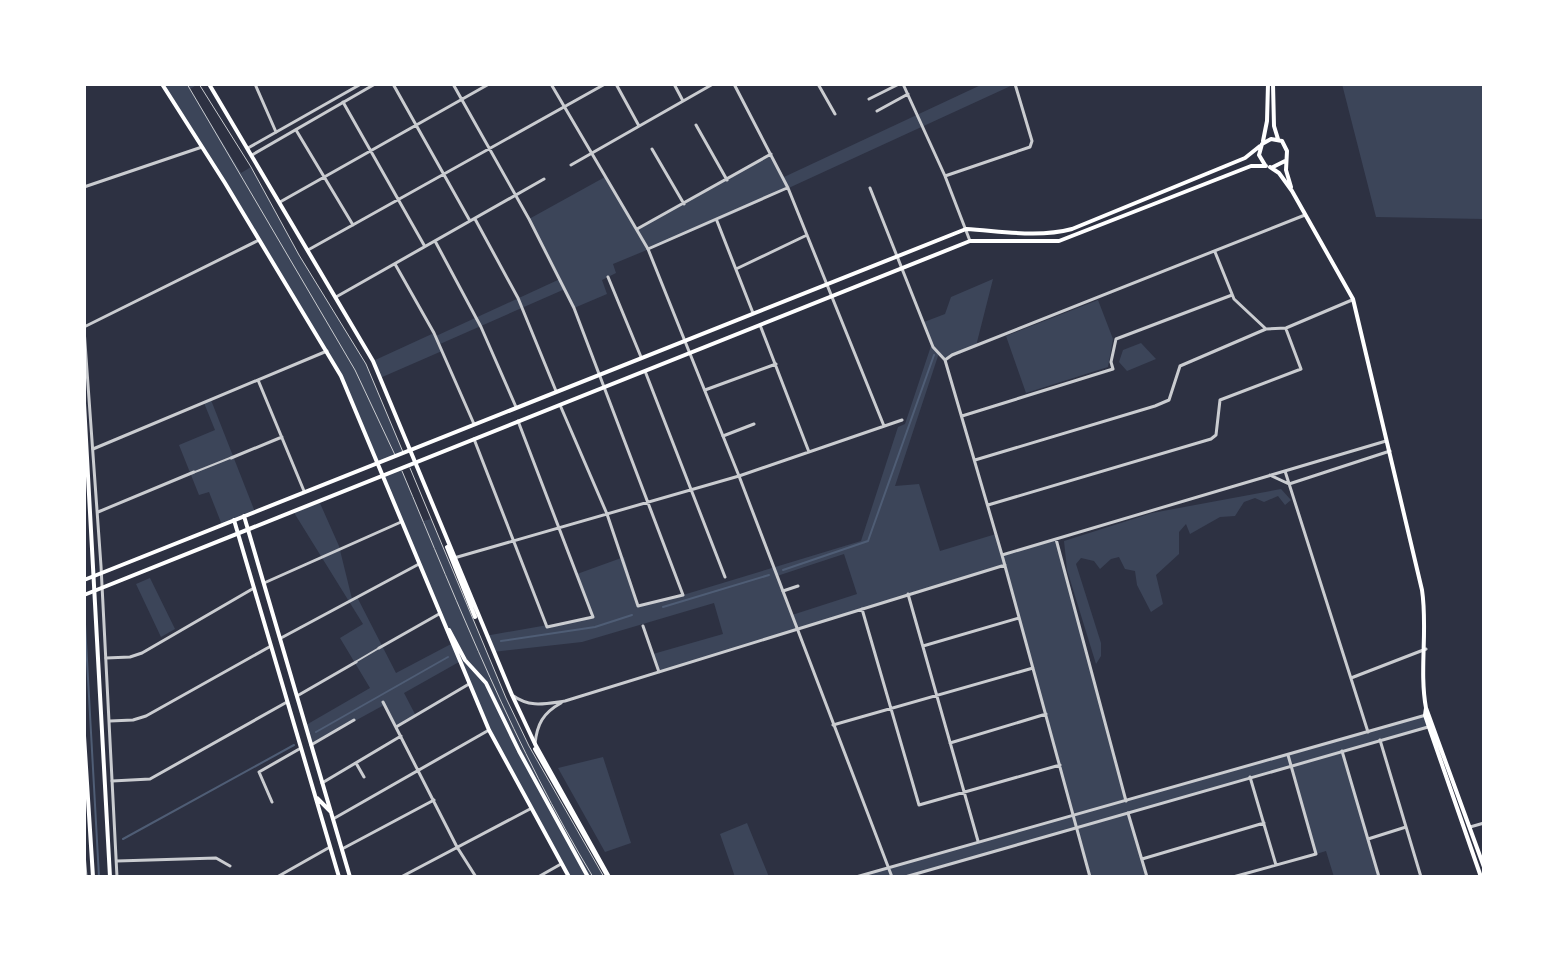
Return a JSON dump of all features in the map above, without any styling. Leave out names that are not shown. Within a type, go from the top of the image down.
[{"type":"main road","points":[[209,84],[373,361],[483,637],[532,745],[607,877]]},
{"type":"main road","points":[[1271,84],[1274,126],[1278,139],[1287,148],[1285,161],[1292,191]]},
{"type":"main road","points":[[1271,84],[1259,157],[1279,173],[1292,191],[1353,299],[1422,590],[1426,617],[1424,694],[1427,712],[1481,877]]},
{"type":"main road","points":[[162,85],[203,147],[341,376],[489,730],[569,877]]},
{"type":"main road","points":[[84,580],[966,229],[1037,234],[1072,229],[1245,158],[1269,139],[1278,139]]},
{"type":"main road","points":[[84,595],[970,241],[1059,241],[1251,166],[1277,167],[1285,161]]},
{"type":"main road","points":[[84,403],[110,877]]},
{"type":"main road","points":[[84,431],[87,443]]},
{"type":"main road","points":[[244,516],[350,877]]},
{"type":"main road","points":[[437,519],[535,744],[607,877]]},
{"type":"main road","points":[[234,520],[339,877]]},
{"type":"main road","points":[[439,614],[465,660],[486,683],[519,751],[591,877]]},
{"type":"main road","points":[[102,708],[109,708]]},
{"type":"main road","points":[[1431,726],[1484,867]]},
{"type":"main road","points":[[84,736],[87,829],[93,877]]},
{"type":"main road","points":[[311,782],[316,762]]},
{"type":"main road","points":[[315,797],[331,812]]},
{"type":"main road","points":[[109,849],[116,849]]},
{"type":"street","points":[[255,84],[276,133]]},
{"type":"street","points":[[248,148],[361,84]]},
{"type":"street","points":[[252,155],[375,84]]},
{"type":"street","points":[[393,84],[470,221]]},
{"type":"street","points":[[453,84],[574,308],[683,595],[638,606],[607,514],[560,405]]},
{"type":"street","points":[[280,202],[489,84]]},
{"type":"street","points":[[551,84],[648,249],[739,476],[892,877]]},
{"type":"street","points":[[308,250],[605,84]]},
{"type":"street","points":[[616,84],[639,126]]},
{"type":"street","points":[[674,84],[683,101]]},
{"type":"street","points":[[571,165],[713,84]]},
{"type":"street","points":[[734,84],[788,188],[884,426]]},
{"type":"street","points":[[818,84],[835,114]]},
{"type":"street","points":[[869,99],[901,84],[945,176],[970,241]]},
{"type":"street","points":[[945,176],[1030,147],[1032,144],[1015,84]]},
{"type":"street","points":[[877,111],[908,94]]},
{"type":"street","points":[[343,102],[425,247]]},
{"type":"street","points":[[696,125],[727,180]]},
{"type":"street","points":[[296,130],[353,225]]},
{"type":"street","points":[[84,187],[203,147]]},
{"type":"street","points":[[652,149],[684,204]]},
{"type":"street","points":[[637,229],[771,154]]},
{"type":"street","points":[[336,297],[544,179]]},
{"type":"street","points":[[648,249],[788,188]]},
{"type":"street","points":[[870,188],[933,347],[945,360],[1090,876],[1083,877]]},
{"type":"street","points":[[945,360],[1305,215]]},
{"type":"street","points":[[475,219],[518,298],[556,391]]},
{"type":"street","points":[[717,221],[753,313]]},
{"type":"street","points":[[736,269],[807,235]]},
{"type":"street","points":[[117,877],[84,328],[259,240]]},
{"type":"street","points":[[435,241],[481,327],[516,407]]},
{"type":"street","points":[[1215,252],[1232,295],[1266,329]]},
{"type":"street","points":[[395,264],[434,333],[474,424]]},
{"type":"street","points":[[608,277],[641,357]]},
{"type":"street","points":[[962,416],[1113,369],[1111,362],[1116,339],[1232,295]]},
{"type":"street","points":[[975,460],[1169,400],[1180,366],[1266,329],[1286,328],[1353,299]]},
{"type":"street","points":[[760,325],[809,452]]},
{"type":"street","points":[[988,505],[1211,439],[1216,435],[1220,400],[1301,369],[1286,328]]},
{"type":"street","points":[[93,449],[327,351]]},
{"type":"street","points":[[705,390],[776,364]]},
{"type":"street","points":[[645,371],[725,577]]},
{"type":"street","points":[[258,380],[305,492]]},
{"type":"street","points":[[454,558],[739,476],[902,420]]},
{"type":"street","points":[[474,439],[547,627],[593,617],[518,421]]},
{"type":"street","points":[[723,436],[754,424]]},
{"type":"street","points":[[97,512],[282,437]]},
{"type":"street","points":[[1002,555],[1387,440]]},
{"type":"street","points":[[1270,475],[1289,484],[1390,451]]},
{"type":"street","points":[[1285,471],[1368,732]]},
{"type":"street","points":[[264,583],[401,522]]},
{"type":"street","points":[[1056,539],[1126,801]]},
{"type":"street","points":[[280,638],[419,564]]},
{"type":"street","points":[[512,695],[520,701],[538,706],[565,701],[1005,565]]},
{"type":"street","points":[[782,591],[798,586]]},
{"type":"street","points":[[106,658],[142,653],[254,588]]},
{"type":"street","points":[[908,594],[978,842]]},
{"type":"street","points":[[862,609],[919,805],[1060,765]]},
{"type":"street","points":[[297,696],[439,614]]},
{"type":"street","points":[[923,646],[1019,618]]},
{"type":"street","points":[[643,626],[659,672]]},
{"type":"street","points":[[110,721],[146,716],[271,646]]},
{"type":"street","points":[[1351,678],[1426,649]]},
{"type":"street","points":[[832,725],[1033,668]]},
{"type":"street","points":[[396,727],[469,684]]},
{"type":"street","points":[[535,744],[537,725],[548,710],[565,701]]},
{"type":"street","points":[[112,781],[150,779],[287,702]]},
{"type":"street","points":[[383,702],[457,847],[476,877]]},
{"type":"street","points":[[856,877],[1368,732],[1427,712]]},
{"type":"street","points":[[950,743],[1046,714]]},
{"type":"street","points":[[311,745],[354,720]]},
{"type":"street","points":[[905,877],[1431,726]]},
{"type":"street","points":[[333,819],[489,730]]},
{"type":"street","points":[[322,783],[401,736]]},
{"type":"street","points":[[1380,740],[1421,877]]},
{"type":"street","points":[[272,802],[259,772],[301,748]]},
{"type":"street","points":[[1342,751],[1379,877]]},
{"type":"street","points":[[1233,877],[1316,854],[1288,755]]},
{"type":"street","points":[[356,763],[364,777]]},
{"type":"street","points":[[1250,777],[1276,865]]},
{"type":"street","points":[[1189,783],[1192,794]]},
{"type":"street","points":[[342,849],[434,800]]},
{"type":"street","points":[[401,877],[530,809]]},
{"type":"street","points":[[1128,813],[1147,877]]},
{"type":"street","points":[[1142,859],[1264,823]]},
{"type":"street","points":[[1470,827],[1484,823]]},
{"type":"street","points":[[1368,839],[1406,827]]},
{"type":"street","points":[[277,877],[330,847]]},
{"type":"street","points":[[84,854],[86,877]]},
{"type":"street","points":[[117,861],[216,858],[230,866]]},
{"type":"street","points":[[538,877],[561,864]]},
{"type":"street","points":[[413,871],[416,877]]},
{"type":"lane","points":[[187,84],[355,370],[395,456]]},
{"type":"lane","points":[[199,84],[366,364],[403,452]]},
{"type":"lane","points":[[408,465],[523,734],[607,877]]},
{"type":"lane","points":[[401,468],[491,682],[591,877]]},
{"type":"shaded area","points":[[160,84],[198,84],[190,89],[241,173],[251,167],[299,255],[366,364],[403,452],[378,463],[341,376],[225,183]]},
{"type":"shaded area","points":[[983,84],[1015,84],[717,221],[613,264],[616,273],[602,280],[607,294],[574,308],[565,289],[440,344],[442,351],[380,378],[373,361],[434,333],[436,336],[560,279],[529,219],[605,177],[637,229],[771,154],[784,177]]},
{"type":"shaded area","points":[[1342,84],[1484,84],[1484,219],[1376,217]]},
{"type":"shaded area","points":[[993,279],[976,346],[945,360],[939,353],[895,486],[919,484],[940,551],[996,534],[1003,555],[1056,539],[1126,801],[1425,715],[1429,727],[1342,751],[1379,877],[1334,877],[1326,851],[1316,854],[1291,766],[1129,813],[1147,877],[1090,877],[1076,828],[905,877],[856,877],[1072,816],[1005,565],[659,672],[653,654],[723,634],[714,603],[582,642],[493,652],[485,636],[593,617],[577,574],[624,557],[638,605],[683,595],[861,541],[898,427],[905,424],[932,343],[924,322],[945,314],[951,297]],"holes":[[[844,554],[857,594],[792,615],[777,576]]]},
{"type":"shaded area","points":[[1098,300],[1113,339],[1108,367],[1026,393],[1006,336]]},
{"type":"shaded area","points":[[1141,343],[1156,359],[1127,371],[1119,362],[1123,350]]},
{"type":"shaded area","points":[[211,400],[255,512],[222,525],[209,492],[199,495],[179,445],[215,430],[204,403]]},
{"type":"shaded area","points":[[401,468],[423,521],[431,519],[529,746],[604,877],[569,877],[504,760],[459,662],[404,693],[416,716],[396,727],[384,705],[311,745],[306,725],[370,688],[340,638],[363,624],[293,511],[319,501],[339,546],[352,599],[357,597],[396,673],[451,644],[383,476]]},
{"type":"shaded area","points":[[1281,489],[1291,500],[1285,505],[1278,496],[1264,502],[1255,498],[1244,502],[1235,516],[1220,517],[1190,534],[1186,524],[1179,532],[1179,554],[1156,575],[1163,604],[1151,612],[1137,585],[1135,571],[1125,569],[1119,557],[1111,559],[1100,569],[1094,561],[1081,558],[1076,564],[1101,643],[1101,656],[1096,664],[1067,570],[1064,541],[1152,513]]},
{"type":"shaded area","points":[[150,578],[175,629],[161,637],[136,584]]},
{"type":"shaded area","points":[[603,757],[631,843],[605,852],[558,768]]},
{"type":"shaded area","points":[[747,823],[769,877],[735,877],[720,834]]},
{"type":"waterway","points":[[783,570],[868,541],[934,355]]},
{"type":"waterway","points":[[663,607],[769,575]]},
{"type":"waterway","points":[[84,606],[99,877]]},
{"type":"waterway","points":[[501,641],[595,627],[632,615]]},
{"type":"waterway","points":[[316,732],[448,657]]},
{"type":"waterway","points":[[123,839],[294,745]]}]
